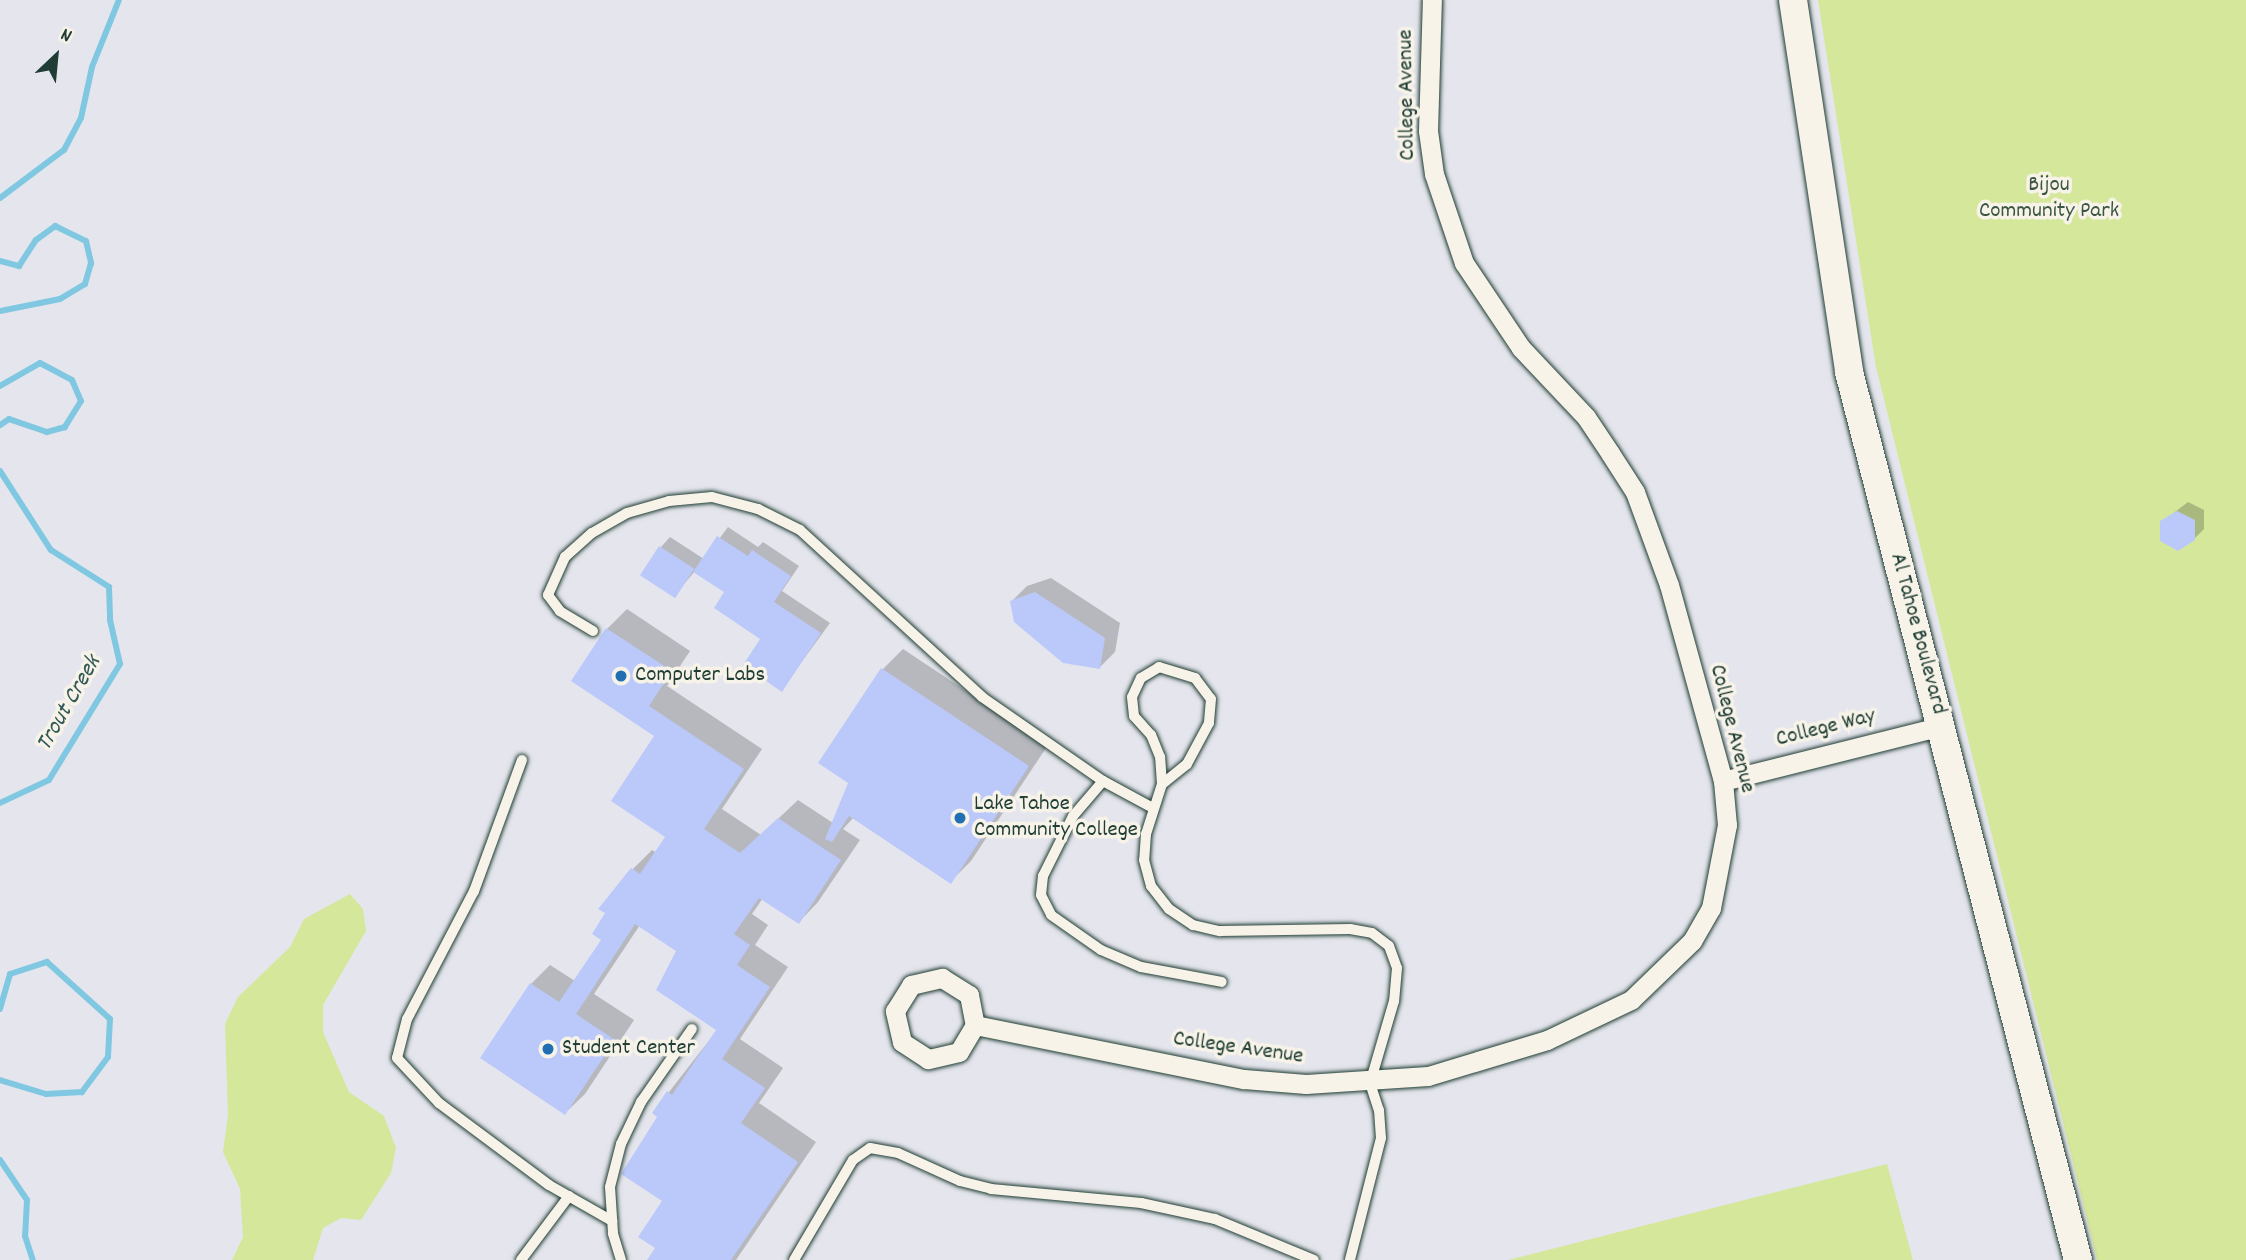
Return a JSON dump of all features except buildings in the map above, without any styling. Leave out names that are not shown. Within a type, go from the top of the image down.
[{"type":"main road","name":"Al Tahoe Boulevard","points":[[1793,0],[1849,372],[2078,1260]]},
{"type":"street","name":"College Avenue","points":[[975,1025],[1244,1079],[1370,1083],[1428,1076],[1547,1040],[1631,1000],[1663,973],[1692,941],[1711,908],[1723,864],[1727,825],[1723,781],[1669,585],[1635,492],[1586,417],[1521,348],[1489,306],[1464,263],[1447,220],[1428,131],[1432,0]]},
{"type":"street","name":"College Way","points":[[1723,781],[1941,726]]},
{"type":"street","points":[[942,978],[968,995],[975,1025],[959,1052],[928,1059],[901,1042],[895,1011],[911,985],[942,978]]},
{"type":"lane","points":[[593,631],[560,611],[548,595],[565,557],[592,533],[626,513],[669,501],[712,497],[758,509],[800,530],[982,697],[1103,781],[1153,808]]},
{"type":"lane","points":[[1162,785],[1187,764],[1209,723],[1211,699],[1195,678],[1159,667],[1141,678],[1132,697],[1134,716],[1151,735],[1160,757],[1162,785],[1153,808],[1144,860],[1151,886],[1169,909],[1193,925],[1220,931],[1350,929],[1372,933],[1389,946],[1397,968],[1394,1001],[1370,1083],[1379,1110],[1381,1138],[1350,1260]]},
{"type":"lane","points":[[522,760],[474,891],[407,1019],[397,1058],[439,1103],[569,1196],[612,1221]]},
{"type":"lane","points":[[1103,781],[1073,816],[1043,876],[1041,895],[1051,915],[1101,950],[1141,967],[1223,982]]},
{"type":"lane","points":[[621,1260],[612,1221],[610,1186],[621,1144],[641,1102],[692,1030]]},
{"type":"lane","points":[[794,1260],[853,1160],[870,1148],[898,1153],[960,1181],[991,1189],[1141,1203],[1215,1219],[1314,1260]]},
{"type":"lane","points":[[521,1260],[569,1196]]},
{"type":"green space","name":"Bijou Community Park","points":[[1818,0],[2246,0],[2246,1260],[2097,1260],[1876,367]]},
{"type":"green space","points":[[350,894],[363,909],[366,931],[323,1005],[323,1032],[349,1092],[384,1116],[396,1148],[391,1173],[361,1220],[341,1218],[323,1228],[313,1260],[232,1260],[243,1237],[240,1189],[223,1152],[228,1115],[225,1024],[238,997],[290,947],[304,919]]},
{"type":"green space","points":[[1887,1164],[1913,1260],[1508,1260]]},
{"type":"waterway","name":"Trout Creek","points":[[0,198],[64,150],[81,118],[92,67],[119,0]]},
{"type":"waterway","name":"Trout Creek","points":[[0,261],[19,266],[36,240],[55,226],[86,241],[91,263],[85,284],[60,299],[0,311]]},
{"type":"waterway","name":"Trout Creek","points":[[0,386],[40,363],[72,380],[81,401],[65,427],[47,432],[9,419],[0,425]]},
{"type":"waterway","name":"Trout Creek","points":[[0,471],[51,550],[109,587],[110,620],[120,664],[49,780],[0,803]]},
{"type":"waterway","name":"Trout Creek","points":[[0,1009],[10,974],[47,962],[110,1019],[108,1057],[82,1092],[46,1094],[0,1080]]},
{"type":"waterway","name":"Trout Creek","points":[[0,1160],[27,1200],[25,1236],[33,1260]]},
{"type":"place","name":"Computer Labs","points":[[621,676]]},
{"type":"place","name":"Lake Tahoe Community College","points":[[960,818]]},
{"type":"place","name":"Student Center","points":[[548,1049]]}]
